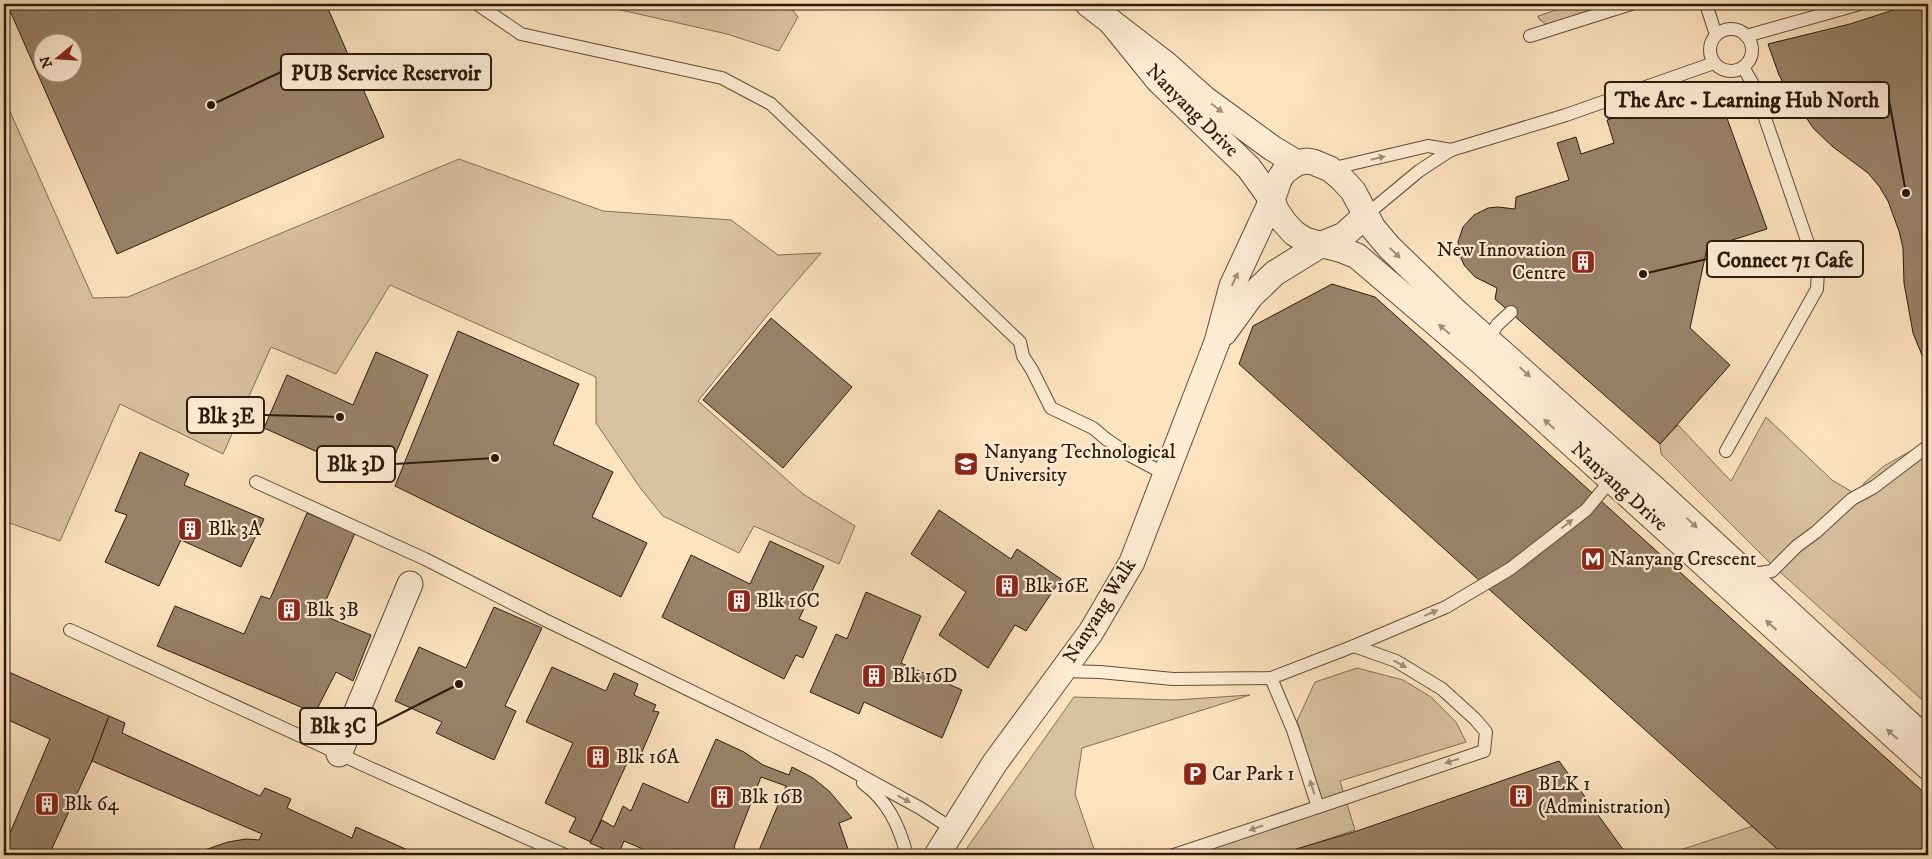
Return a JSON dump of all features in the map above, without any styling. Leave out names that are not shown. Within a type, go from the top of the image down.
[{"type":"street","name":"Nanyang Drive","points":[[1088,4],[1167,65],[1205,99],[1272,148],[1297,163]]},
{"type":"street","name":"Nanyang Drive","points":[[1111,22],[1158,80],[1249,168],[1272,200]]},
{"type":"street","points":[[1312,162],[1330,169],[1348,185],[1366,215],[1344,235],[1322,244],[1305,240],[1294,233],[1276,210],[1272,200],[1284,172],[1297,163],[1312,162]]},
{"type":"street","name":"Nanyang Walk","points":[[937,855],[994,764],[1091,632],[1132,562],[1217,342],[1232,286],[1272,200]]},
{"type":"street","name":"Nanyang Drive","points":[[1366,215],[1389,247],[1453,309],[1748,575],[1928,741]]},
{"type":"street","name":"Nanyang Walk","points":[[1217,342],[1251,296],[1275,273],[1322,244]]},
{"type":"street","name":"Nanyang Drive","points":[[1322,244],[1357,256],[1474,355],[1928,767]]},
{"type":"street","points":[[339,754],[410,584]]},
{"type":"lane","points":[[477,4],[521,34],[722,78],[771,104],[1020,342],[1023,356],[1051,408],[1093,428],[1131,456],[1167,475]]},
{"type":"lane","points":[[1530,36],[1631,4]]},
{"type":"lane","points":[[1706,4],[1716,35],[1711,47],[1714,62],[1732,71],[1743,66],[1749,60],[1752,54],[1750,41],[1741,31],[1728,29],[1716,35]]},
{"type":"lane","points":[[1746,36],[1860,4]]},
{"type":"lane","points":[[1366,215],[1419,171],[1452,150],[1566,114],[1714,62]]},
{"type":"lane","points":[[1726,451],[1818,289],[1818,271],[1754,86],[1743,66]]},
{"type":"lane","points":[[1330,169],[1428,146],[1452,150]]},
{"type":"lane","points":[[1488,340],[1497,325],[1510,312]]},
{"type":"lane","points":[[1748,575],[1772,570],[1852,499],[1874,487],[1928,446]]},
{"type":"lane","points":[[1062,671],[1100,672],[1172,679],[1271,678],[1354,646],[1446,607],[1510,569],[1586,510],[1611,480]]},
{"type":"lane","points":[[256,482],[425,559],[831,759],[920,808],[954,830]]},
{"type":"lane","points":[[70,630],[339,754],[565,855]]},
{"type":"lane","points":[[1174,855],[1484,751],[1486,732],[1475,719],[1442,689],[1396,661],[1354,646]]},
{"type":"lane","points":[[1271,678],[1293,730],[1318,806]]},
{"type":"lane","points":[[831,759],[873,790],[891,812],[901,833],[907,855]]},
{"type":"shaded area","points":[[594,4],[788,4],[798,17],[779,51],[727,34]]},
{"type":"shaded area","points":[[1561,4],[1599,4],[1596,11],[1548,26],[1539,19],[1538,16],[1562,8]]},
{"type":"shaded area","points":[[4,98],[93,298],[128,297],[459,159],[603,211],[731,220],[778,255],[821,253],[770,312],[698,401],[803,494],[855,526],[839,564],[754,526],[739,553],[663,516],[641,489],[596,423],[596,377],[390,285],[336,374],[271,347],[223,454],[120,404],[60,541],[4,521]]},
{"type":"shaded area","points":[[1766,417],[1832,480],[1859,496],[1864,483],[1884,466],[1928,441],[1928,705],[1770,563],[1661,454],[1660,444],[1678,425],[1731,481]]},
{"type":"shaded area","points":[[1357,668],[1403,680],[1431,697],[1456,722],[1466,742],[1340,781],[1355,830],[1280,855],[1190,855],[1323,806],[1297,721],[1315,682]]},
{"type":"shaded area","points":[[1250,695],[1082,748],[1075,794],[1096,855],[962,855],[1074,697],[1175,700]]},
{"type":"shaded area","points":[[1896,779],[1928,809],[1928,855],[1665,855]]},
{"type":"building","points":[[7,4],[326,4],[384,137],[117,254],[41,82],[82,82],[82,32],[32,32],[32,61]]},
{"type":"building","points":[[1912,4],[1928,4],[1928,370],[1913,333],[1904,283],[1903,248],[1888,201],[1868,173],[1833,147],[1814,129],[1787,90],[1779,75],[1768,44],[1850,24]]},
{"type":"building","name":"New Innovation Centre","points":[[1715,85],[1767,229],[1707,248],[1690,328],[1730,365],[1660,444],[1495,299],[1497,288],[1475,277],[1464,265],[1458,242],[1463,227],[1474,215],[1488,208],[1515,209],[1516,197],[1569,180],[1557,143],[1576,137],[1581,154],[1614,143],[1607,120]]},
{"type":"building","points":[[1332,284],[1375,297],[1928,796],[1928,855],[1784,855],[1239,364],[1253,326]]},
{"type":"building","points":[[771,318],[852,387],[783,468],[703,400]]},
{"type":"building","points":[[458,331],[579,384],[553,444],[613,472],[592,517],[647,543],[621,597],[395,486]]},
{"type":"building","points":[[376,352],[428,375],[384,482],[264,428],[287,375],[353,405]]},
{"type":"building","name":"Blk 3A","points":[[140,452],[189,474],[184,485],[264,519],[241,567],[181,540],[159,586],[105,562],[127,515],[115,511]]},
{"type":"building","name":"Blk 16E","points":[[939,510],[1011,559],[1017,549],[1061,579],[1026,631],[1015,625],[988,668],[939,635],[966,592],[911,554]]},
{"type":"building","name":"Blk 3B","points":[[307,513],[355,533],[320,614],[371,635],[353,681],[336,672],[315,713],[157,646],[175,606],[244,634],[261,596],[270,599]]},
{"type":"building","name":"Blk 16C","points":[[770,541],[824,566],[799,619],[817,627],[803,658],[796,655],[784,679],[662,617],[691,555],[750,584]]},
{"type":"building","name":"Blk 16D","points":[[866,592],[921,616],[901,663],[962,690],[942,738],[864,702],[859,714],[810,692],[836,634],[847,639]]},
{"type":"building","points":[[494,607],[542,628],[505,706],[516,711],[494,760],[436,733],[442,722],[395,701],[419,647],[466,668]]},
{"type":"building","name":"Blk 16A","points":[[552,667],[606,691],[614,673],[638,684],[634,695],[656,705],[653,711],[659,712],[639,759],[631,754],[591,842],[569,832],[576,818],[545,803],[573,743],[526,722]]},
{"type":"building","name":"Blk 64","points":[[4,670],[109,716],[92,761],[49,855],[4,855],[4,847],[50,739],[4,718]]},
{"type":"building","points":[[109,716],[125,723],[122,733],[260,796],[265,788],[291,799],[287,808],[352,838],[356,827],[419,855],[190,855],[228,842],[246,839],[259,840],[262,834],[92,761]]},
{"type":"building","name":"Blk 16B","points":[[716,739],[744,752],[763,765],[789,775],[792,767],[813,778],[829,791],[852,818],[839,823],[850,855],[757,855],[786,786],[761,777],[735,844],[733,855],[657,855],[624,841],[618,855],[590,843],[602,820],[614,827],[623,806],[631,811],[643,783],[688,803]]},
{"type":"building","name":"BLK 1 (Administration)","points":[[1559,761],[1627,855],[1276,855],[1357,831]]},
{"type":"place","name":"PUB Service Reservoir","points":[[211,105]]},
{"type":"place","name":"The Arc - Learning Hub North","points":[[1906,193]]},
{"type":"place","name":"New Innovation Centre","points":[[1583,262]]},
{"type":"place","name":"Connect 71 Cafe","points":[[1643,274]]},
{"type":"place","name":"Blk 3E","points":[[340,417]]},
{"type":"place","name":"Blk 3D","points":[[495,458]]},
{"type":"place","name":"Nanyang Technological University","points":[[966,464]]},
{"type":"place","name":"Blk 3A","points":[[190,529]]},
{"type":"place","name":"Nanyang Crescent","points":[[1593,559]]},
{"type":"place","name":"Blk 16E","points":[[1007,586]]},
{"type":"place","name":"Blk 16C","points":[[739,601]]},
{"type":"place","name":"Blk 3B","points":[[289,610]]},
{"type":"place","name":"Blk 16D","points":[[874,676]]},
{"type":"place","name":"Blk 3C","points":[[459,684]]},
{"type":"place","name":"Blk 16A","points":[[598,757]]},
{"type":"place","name":"Car Park 1","points":[[1195,774]]},
{"type":"place","name":"BLK 1 (Administration)","points":[[1521,796]]},
{"type":"place","name":"Blk 16B","points":[[722,797]]},
{"type":"place","name":"Blk 64","points":[[47,804]]}]
